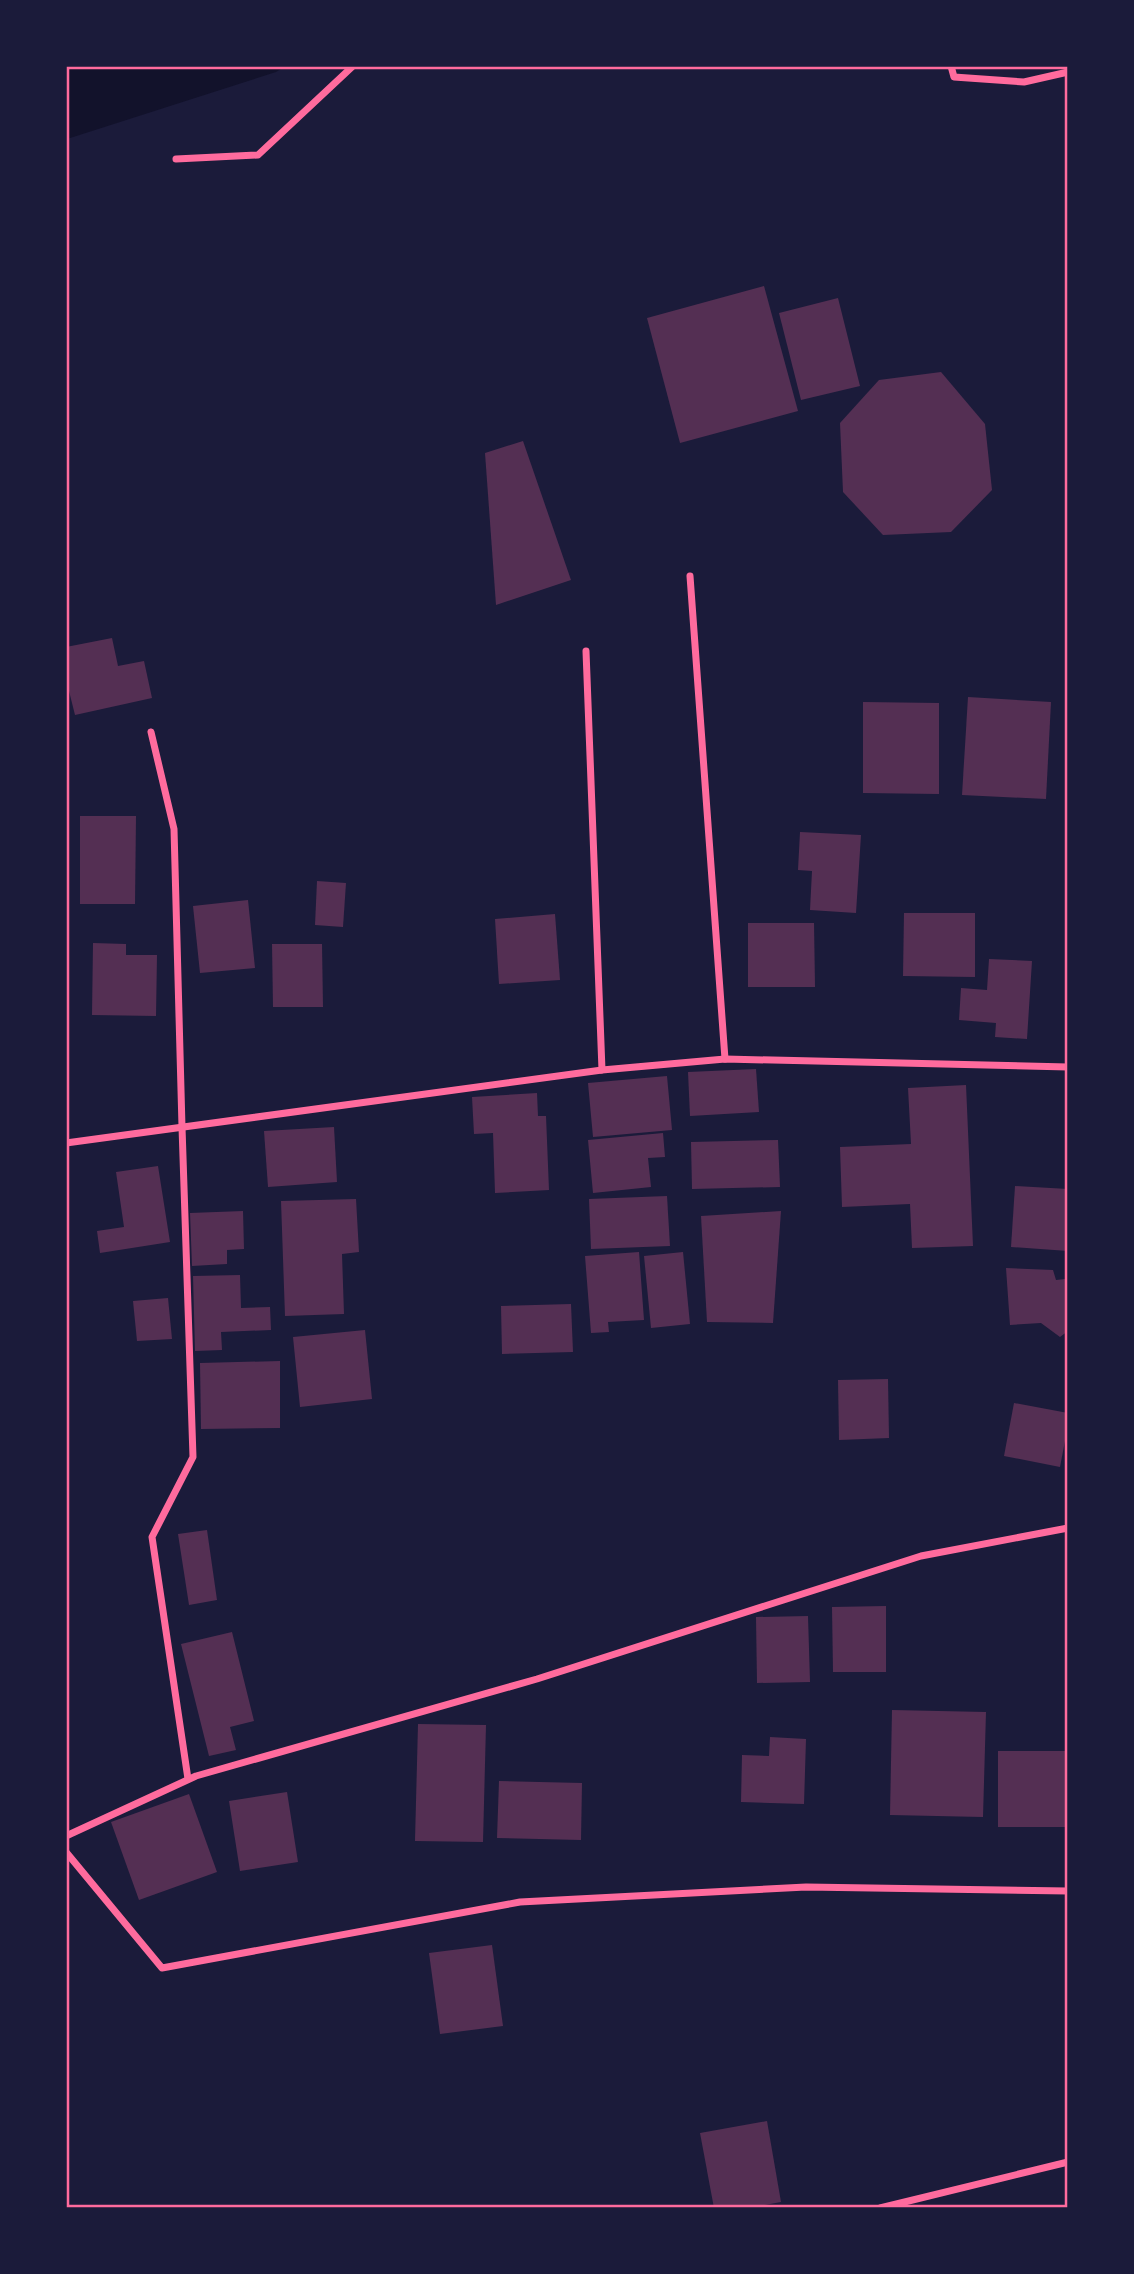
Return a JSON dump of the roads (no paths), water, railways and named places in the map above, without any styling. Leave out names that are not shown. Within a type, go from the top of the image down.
[{"type":"street","points":[[176,159],[258,155],[353,66]]},
{"type":"street","points":[[951,66],[954,78],[1024,82],[1068,72]]},
{"type":"street","points":[[690,576],[725,1059]]},
{"type":"street","points":[[586,651],[602,1070]]},
{"type":"street","points":[[151,732],[174,829],[194,1457],[152,1537],[188,1779]]},
{"type":"street","points":[[66,1143],[602,1070],[725,1059],[1068,1067]]},
{"type":"street","points":[[66,1836],[188,1779],[537,1679],[922,1556],[1068,1528]]},
{"type":"street","points":[[66,1852],[162,1968],[520,1902],[806,1887],[1068,1891]]},
{"type":"street","points":[[880,2207],[1068,2162]]}]
